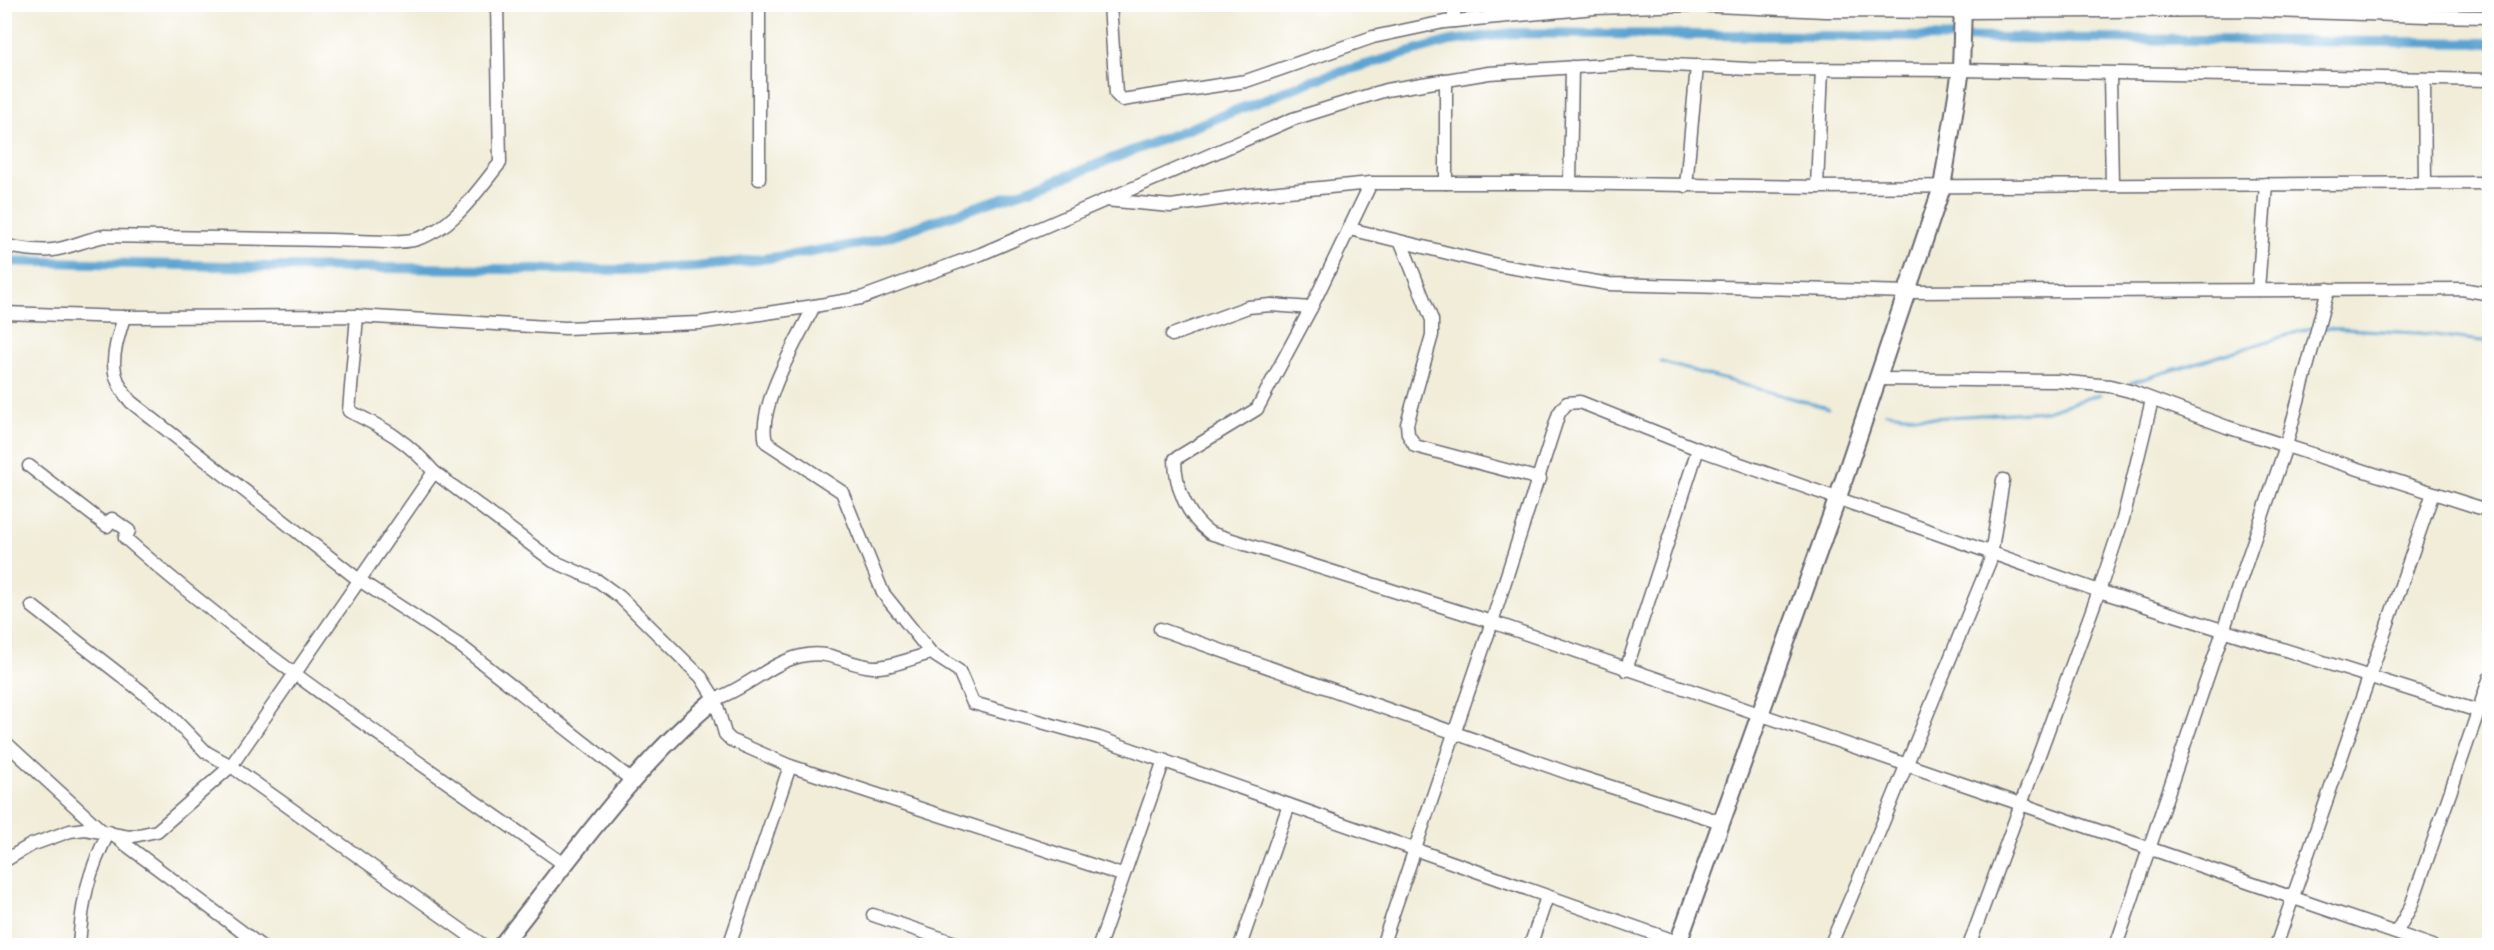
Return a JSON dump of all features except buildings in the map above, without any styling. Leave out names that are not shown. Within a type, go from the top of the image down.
[{"type":"street","points":[[4,246],[39,251],[56,250],[79,241],[105,236],[415,240],[427,235],[449,222],[500,163],[497,4]]},
{"type":"street","points":[[759,4],[759,179]]},
{"type":"street","points":[[1110,4],[1116,94],[1122,100],[1246,81],[1373,37],[1454,21],[1576,7],[1692,5],[1963,14],[2111,7],[2427,10],[2490,18]]},
{"type":"street","points":[[1454,4],[1454,21]]},
{"type":"street","points":[[814,306],[773,393],[764,421],[766,442],[842,492],[883,593],[931,653],[959,671],[973,703],[1099,738],[1164,760],[1682,944],[1721,822],[1909,292],[1942,187],[1961,63],[1963,14]]},
{"type":"street","points":[[4,313],[124,317],[357,316],[565,328],[699,322],[814,306],[861,298],[948,266],[1293,119],[1386,90],[1490,73],[1635,63],[1822,69],[1961,63],[2110,75],[2490,80]]},
{"type":"street","points":[[1686,186],[1697,66]]},
{"type":"street","points":[[1570,183],[1572,67]]},
{"type":"street","points":[[1817,187],[1822,69]]},
{"type":"street","points":[[2110,75],[2112,185]]},
{"type":"street","points":[[2424,79],[2425,183]]},
{"type":"street","points":[[1446,80],[1446,183]]},
{"type":"street","points":[[1103,200],[1171,206],[1248,195],[1371,183],[1817,187],[2490,183]]},
{"type":"street","points":[[1371,183],[1311,308],[1257,409],[1175,459],[1175,472],[1189,512],[1196,523],[1210,533],[1492,622],[1626,670],[2433,945]]},
{"type":"street","points":[[2258,290],[2266,184]]},
{"type":"street","points":[[1350,230],[1497,265],[1610,284],[1909,292],[2462,289],[2490,294]]},
{"type":"street","points":[[1401,242],[1432,320],[1432,335],[1407,424],[1408,434],[1415,446],[1540,479]]},
{"type":"street","points":[[2116,945],[2286,446],[2328,289]]},
{"type":"street","points":[[1172,334],[1248,307],[1271,305],[1311,308]]},
{"type":"street","points":[[357,316],[349,411],[390,430],[420,455],[434,472],[553,561],[609,588],[692,667],[715,699],[725,734],[731,740],[790,766],[1122,875]]},
{"type":"street","points":[[124,317],[114,352],[114,377],[119,389],[131,402],[359,580],[462,647],[633,780]]},
{"type":"street","points":[[1879,379],[2058,381],[2110,386],[2286,446],[2490,511]]},
{"type":"street","points":[[1969,945],[2099,591],[2123,519],[2152,400]]},
{"type":"street","points":[[1382,945],[1540,479],[1559,413],[1567,402],[1580,402],[1698,449],[2099,591],[2224,633],[2478,711]]},
{"type":"street","points":[[1626,670],[1698,449]]},
{"type":"street","points":[[29,466],[107,526],[112,519],[129,531],[125,538],[173,581],[294,674],[565,865]]},
{"type":"street","points":[[4,861],[31,845],[70,831],[105,832],[129,837],[157,831],[231,766],[434,472]]},
{"type":"street","points":[[1830,945],[1907,765],[1993,552],[2003,480]]},
{"type":"street","points":[[2276,945],[2433,493]]},
{"type":"street","points":[[32,606],[164,709],[206,752],[231,766],[484,945]]},
{"type":"street","points":[[1160,629],[1455,733],[1721,822]]},
{"type":"street","points":[[501,945],[633,780],[690,719],[715,699],[801,656],[831,654],[876,667],[931,653]]},
{"type":"street","points":[[2396,933],[2411,906],[2490,677]]},
{"type":"street","points":[[4,741],[105,832],[261,945]]},
{"type":"street","points":[[1099,945],[1164,760]]},
{"type":"street","points":[[729,945],[790,766]]},
{"type":"street","points":[[1240,945],[1289,805]]},
{"type":"street","points":[[79,945],[82,903],[92,864],[105,832]]},
{"type":"street","points":[[1530,945],[1547,897]]},
{"type":"street","points":[[873,915],[964,945]]},
{"type":"waterway","points":[[4,261],[269,267],[623,270],[697,267],[786,256],[871,242],[1060,179],[1319,78],[1450,41],[1513,33],[2490,43]]},
{"type":"waterway","points":[[2130,383],[2311,328]]},
{"type":"waterway","points":[[2325,328],[2419,333],[2490,342]]},
{"type":"waterway","points":[[1661,362],[1828,408]]},
{"type":"waterway","points":[[1886,413],[1932,418],[2046,411],[2101,394]]}]
